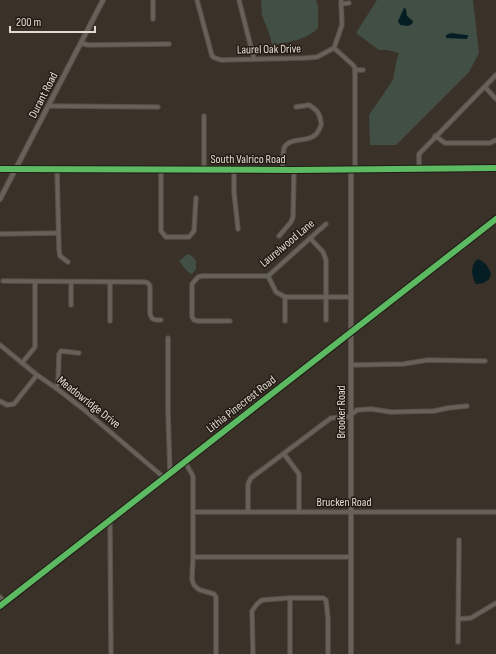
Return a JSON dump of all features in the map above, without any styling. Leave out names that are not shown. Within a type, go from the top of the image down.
[{"type":"main road","name":"Lithia Pinecrest Road","points":[[0,606],[496,219]]},
{"type":"street","name":"Durant Road","points":[[0,199],[103,0]]},
{"type":"street","points":[[153,0],[153,19]]},
{"type":"street","name":"Laurel Oak Drive","points":[[197,0],[213,58],[221,60],[305,58],[317,57],[334,48]]},
{"type":"street","points":[[239,0],[254,59]]},
{"type":"street","points":[[349,3],[341,2],[342,25],[334,48],[353,65],[355,70],[353,170]]},
{"type":"street","points":[[81,43],[88,45],[169,44]]},
{"type":"street","points":[[355,70],[364,70]]},
{"type":"street","points":[[419,169],[419,154],[496,75]]},
{"type":"street","points":[[485,87],[496,99]]},
{"type":"street","points":[[282,170],[284,148],[288,143],[310,138],[317,133],[322,124],[316,109],[309,105],[296,107]]},
{"type":"street","points":[[48,106],[158,107]]},
{"type":"street","points":[[204,116],[204,170]]},
{"type":"street","points":[[435,136],[445,143],[490,143],[496,140]]},
{"type":"street","name":"South Valrico Road","points":[[0,169],[353,170],[496,168]]},
{"type":"street","points":[[57,169],[59,250],[60,256],[68,262]]},
{"type":"street","points":[[160,170],[161,231],[166,237],[189,237],[194,231],[196,198]]},
{"type":"street","points":[[234,170],[234,192],[238,229]]},
{"type":"street","points":[[279,236],[291,222],[293,217],[294,170]]},
{"type":"street","name":"Brooker Road","points":[[351,654],[351,297],[353,170]]},
{"type":"street","name":"Laurelwood Lane","points":[[230,321],[198,321],[193,319],[192,284],[194,281],[198,277],[202,276],[268,276],[326,224]]},
{"type":"street","points":[[0,234],[58,233]]},
{"type":"street","points":[[310,238],[322,252],[326,260],[326,320]]},
{"type":"street","points":[[268,276],[276,292],[285,297],[351,297]]},
{"type":"street","points":[[3,281],[145,282],[150,286],[151,318],[160,320]]},
{"type":"street","points":[[22,363],[35,347],[35,282]]},
{"type":"street","points":[[71,282],[71,306]]},
{"type":"street","points":[[110,282],[110,321]]},
{"type":"street","points":[[285,297],[285,321]]},
{"type":"street","points":[[168,338],[170,474]]},
{"type":"street","name":"Meadowridge Drive","points":[[0,345],[37,375],[56,388],[164,478]]},
{"type":"street","points":[[56,388],[58,383],[59,354],[61,351],[79,353]]},
{"type":"street","points":[[351,364],[403,364],[428,360],[485,361]]},
{"type":"street","points":[[0,401],[7,406],[14,404],[37,375]]},
{"type":"street","points":[[248,512],[248,484],[251,478],[331,418],[348,417],[357,410],[434,412],[448,408],[467,406]]},
{"type":"street","points":[[284,454],[299,474],[299,512]]},
{"type":"street","points":[[185,462],[193,476],[192,580],[197,588],[214,594],[216,597],[216,654]]},
{"type":"street","name":"Brucken Road","points":[[193,512],[496,512]]},
{"type":"street","points":[[110,520],[111,654]]},
{"type":"street","points":[[458,642],[459,540]]},
{"type":"street","points":[[193,557],[351,557]]},
{"type":"street","points":[[0,597],[6,602]]},
{"type":"street","points":[[290,598],[290,654]]},
{"type":"street","points":[[253,654],[252,611],[262,600],[290,598],[323,598],[326,600],[328,618],[328,654]]},
{"type":"street","points":[[459,619],[471,618],[496,603]]},
{"type":"green space","points":[[261,0],[316,0],[318,6],[318,28],[303,38],[272,45],[262,15]]},
{"type":"green space","points":[[377,0],[473,0],[479,53],[469,72],[396,145],[370,145],[369,115],[393,80],[399,53],[379,50],[356,33]]},
{"type":"green space","points":[[188,254],[196,261],[196,269],[192,274],[188,272],[179,261]]},
{"type":"water","points":[[404,8],[406,9],[407,16],[413,21],[412,24],[408,26],[400,25],[398,21]]},
{"type":"water","points":[[451,33],[468,36],[467,39],[446,38],[446,35]]},
{"type":"water","points":[[478,259],[486,265],[491,274],[486,282],[476,284],[472,271],[475,261]]},
{"type":"cycle path","points":[[0,169],[294,170],[496,168]]},
{"type":"cycle path","points":[[0,606],[496,219]]}]
